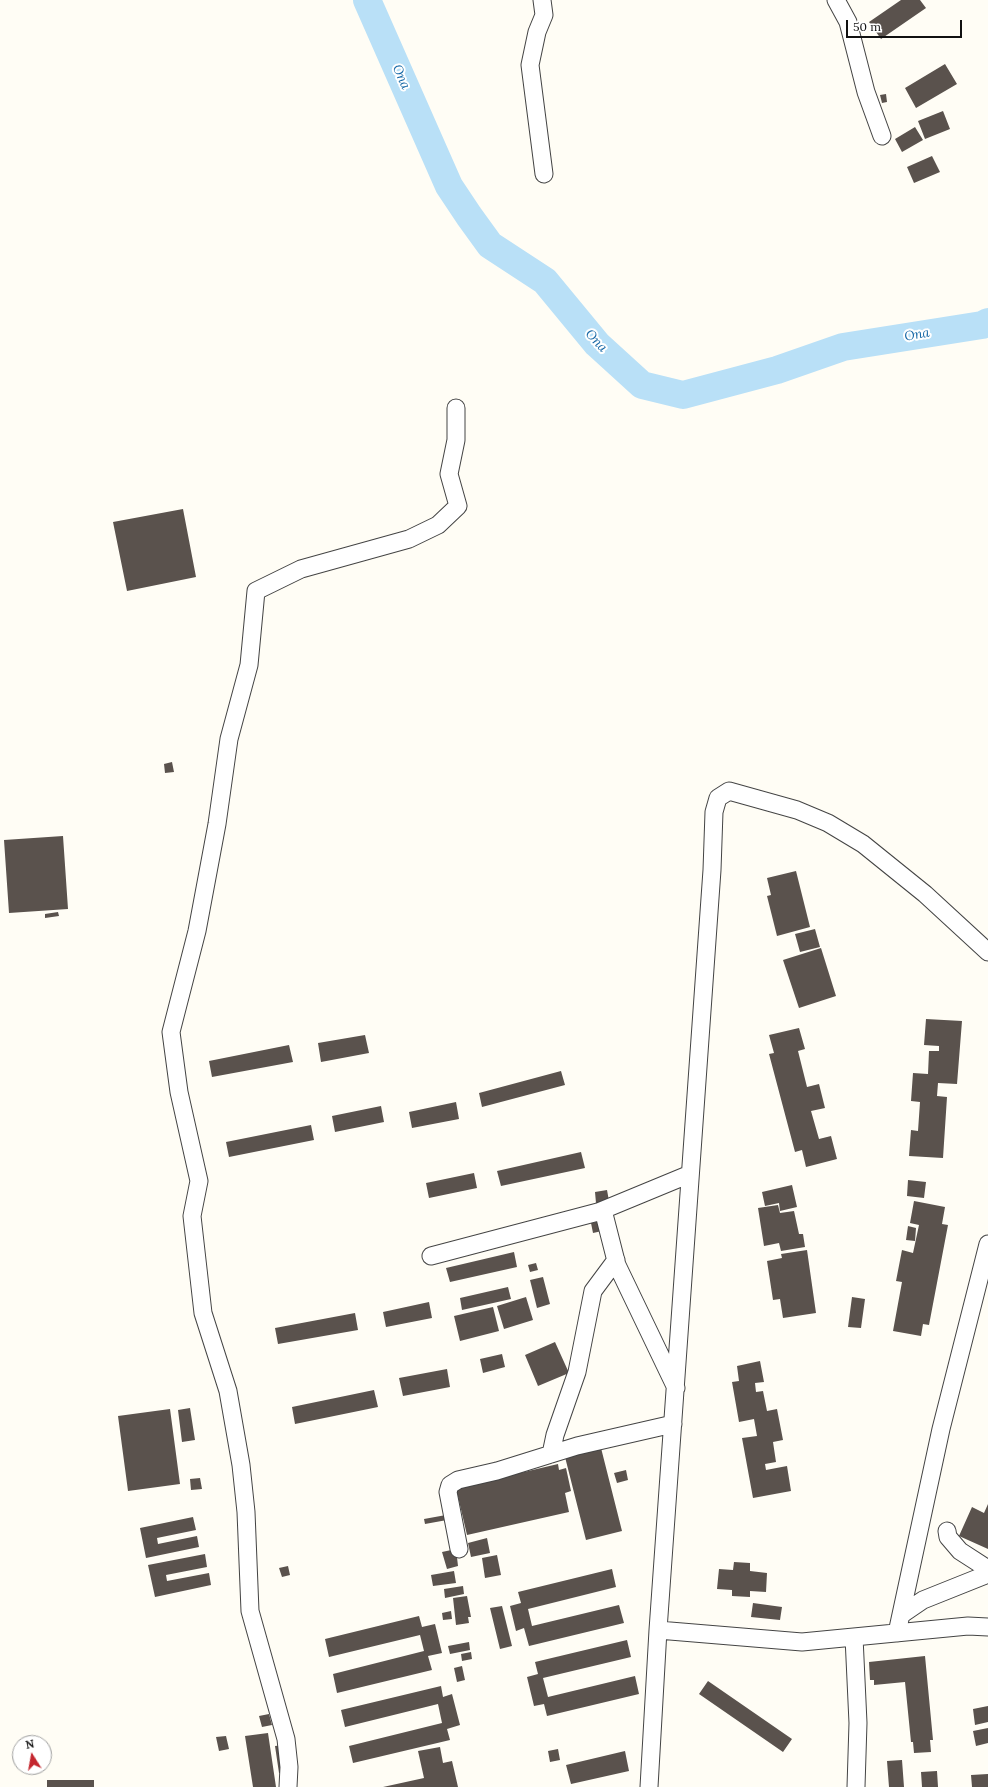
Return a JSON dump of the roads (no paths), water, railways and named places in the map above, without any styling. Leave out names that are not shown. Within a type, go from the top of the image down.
[{"type":"street","points":[[542,0],[544,15],[537,32],[530,66],[544,174]]},
{"type":"street","points":[[836,0],[848,22],[866,92],[882,136]]},
{"type":"street","points":[[288,1787],[289,1767],[286,1739],[250,1611],[246,1512],[241,1465],[228,1391],[203,1312],[192,1216],[200,1181],[179,1092],[171,1032],[197,931],[217,824],[229,738],[249,665],[256,591],[301,570],[409,539],[438,525],[458,506],[449,474],[456,440],[456,408]]},
{"type":"street","points":[[649,1787],[658,1630],[712,870],[714,812],[718,798],[729,791],[797,810],[828,823],[863,844],[912,884],[988,952]]},
{"type":"street","points":[[431,1256],[603,1210],[690,1174]]},
{"type":"street","points":[[603,1210],[616,1260],[633,1302],[676,1388]]},
{"type":"street","points":[[897,1633],[941,1429],[988,1244]]},
{"type":"street","points":[[551,1454],[555,1435],[577,1372],[593,1291],[616,1260]]},
{"type":"street","points":[[459,1549],[448,1492],[450,1484],[458,1480],[577,1446],[673,1424]]},
{"type":"street","points":[[947,1531],[948,1537],[960,1552],[988,1569]]},
{"type":"street","points":[[901,1615],[923,1600],[988,1574]]},
{"type":"street","points":[[658,1630],[802,1642],[968,1626],[988,1627]]},
{"type":"street","points":[[854,1637],[858,1723],[856,1787]]},
{"type":"waterway","name":"Ona","points":[[367,0],[449,186],[469,216],[490,245],[545,281],[597,344],[642,385],[683,395],[777,370],[843,347],[982,325],[988,322]]}]
